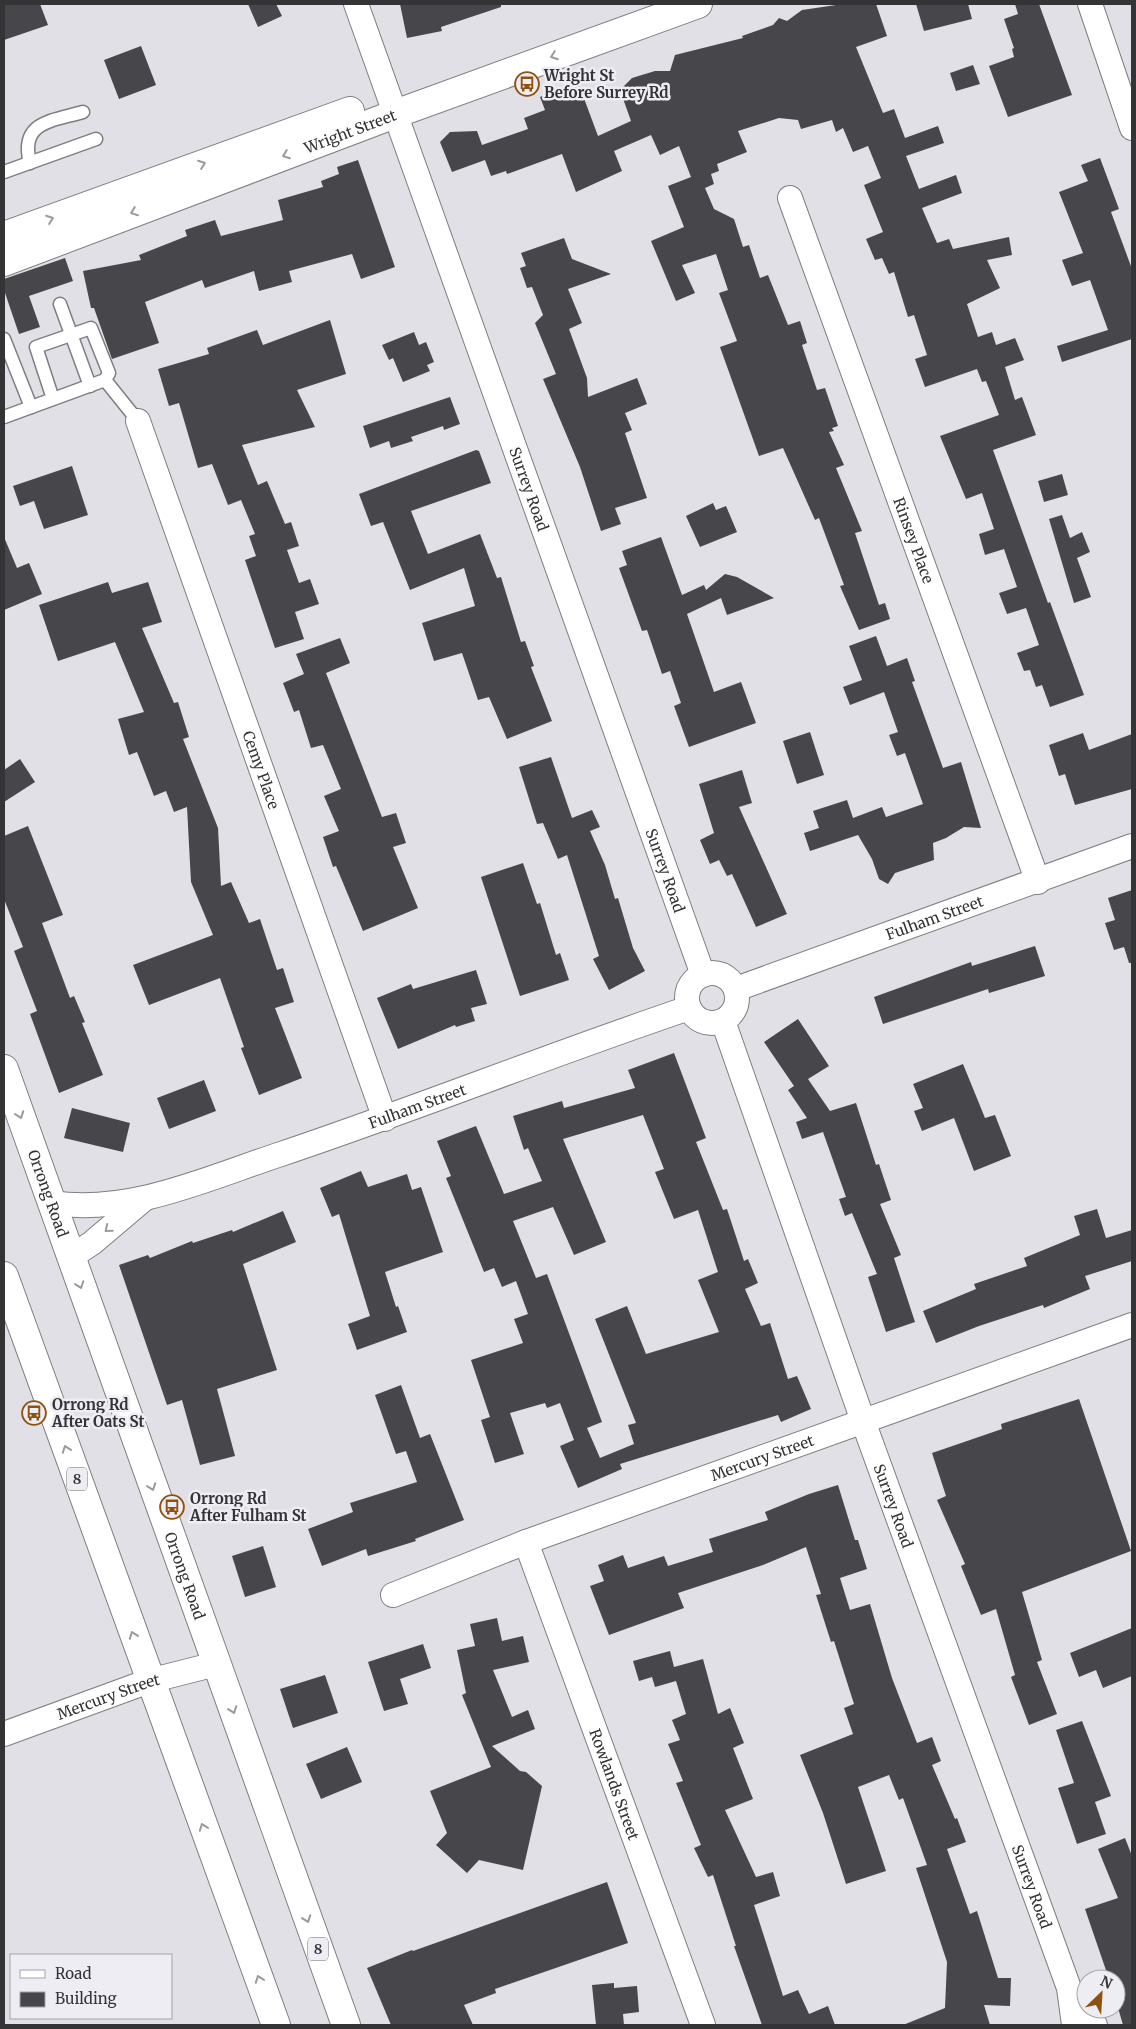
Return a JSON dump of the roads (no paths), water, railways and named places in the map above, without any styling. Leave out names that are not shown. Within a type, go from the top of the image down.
[{"type":"main road","name":"Wright Street","points":[[4,262],[391,105],[648,4]]},
{"type":"main road","name":"Wright Street","points":[[4,236],[391,105],[698,4]]},
{"type":"main road","name":"Orrong Road","points":[[4,1069],[346,2025]]},
{"type":"main road","name":"8","points":[[4,1276],[149,1681],[276,2025]]},
{"type":"street","name":"Surrey Road","points":[[356,4],[703,975]]},
{"type":"street","points":[[1090,4],[1132,128]]},
{"type":"street","name":"Rinsey Place","points":[[790,198],[1038,882]]},
{"type":"street","name":"Cemy Place","points":[[138,421],[384,1119]]},
{"type":"street","name":"Fulham Street","points":[[736,989],[1038,882],[1132,846]]},
{"type":"street","points":[[716,973],[723,976],[736,989],[736,1008],[723,1021],[715,1023],[700,1020],[690,1008],[688,992],[696,979],[703,975],[716,973]]},
{"type":"street","name":"Fulham Street","points":[[52,1203],[79,1207],[144,1200],[384,1119],[690,1008]]},
{"type":"street","name":"Surrey Road","points":[[723,1021],[863,1421],[1068,1988],[1074,2025]]},
{"type":"street","name":"Fulham Street","points":[[70,1257],[92,1243],[144,1200]]},
{"type":"street","name":"Mercury Street","points":[[393,1595],[526,1542],[1132,1325]]},
{"type":"street","name":"Rowlands Street","points":[[526,1542],[703,2025]]},
{"type":"street","name":"Mercury Street","points":[[4,1734],[149,1681],[216,1664]]},
{"type":"street","name":"Surrey Road","points":[[1068,1988],[1095,2025]]},
{"type":"lane","points":[[30,163],[26,150],[28,138],[36,126],[83,112]]},
{"type":"lane","points":[[4,172],[96,139]]},
{"type":"lane","points":[[60,304],[90,386]]},
{"type":"lane","points":[[4,416],[31,407],[90,386],[105,380],[108,373],[91,328],[36,347],[53,399]]},
{"type":"lane","points":[[4,339],[31,407]]},
{"type":"lane","points":[[105,380],[138,421]]},
{"type":"place","name":"Wright St Before Surrey Rd","points":[[527,84]]},
{"type":"place","name":"Orrong Rd After Oats St","points":[[34,1413]]},
{"type":"place","name":"Orrong Rd After Fulham St","points":[[172,1507]]}]
